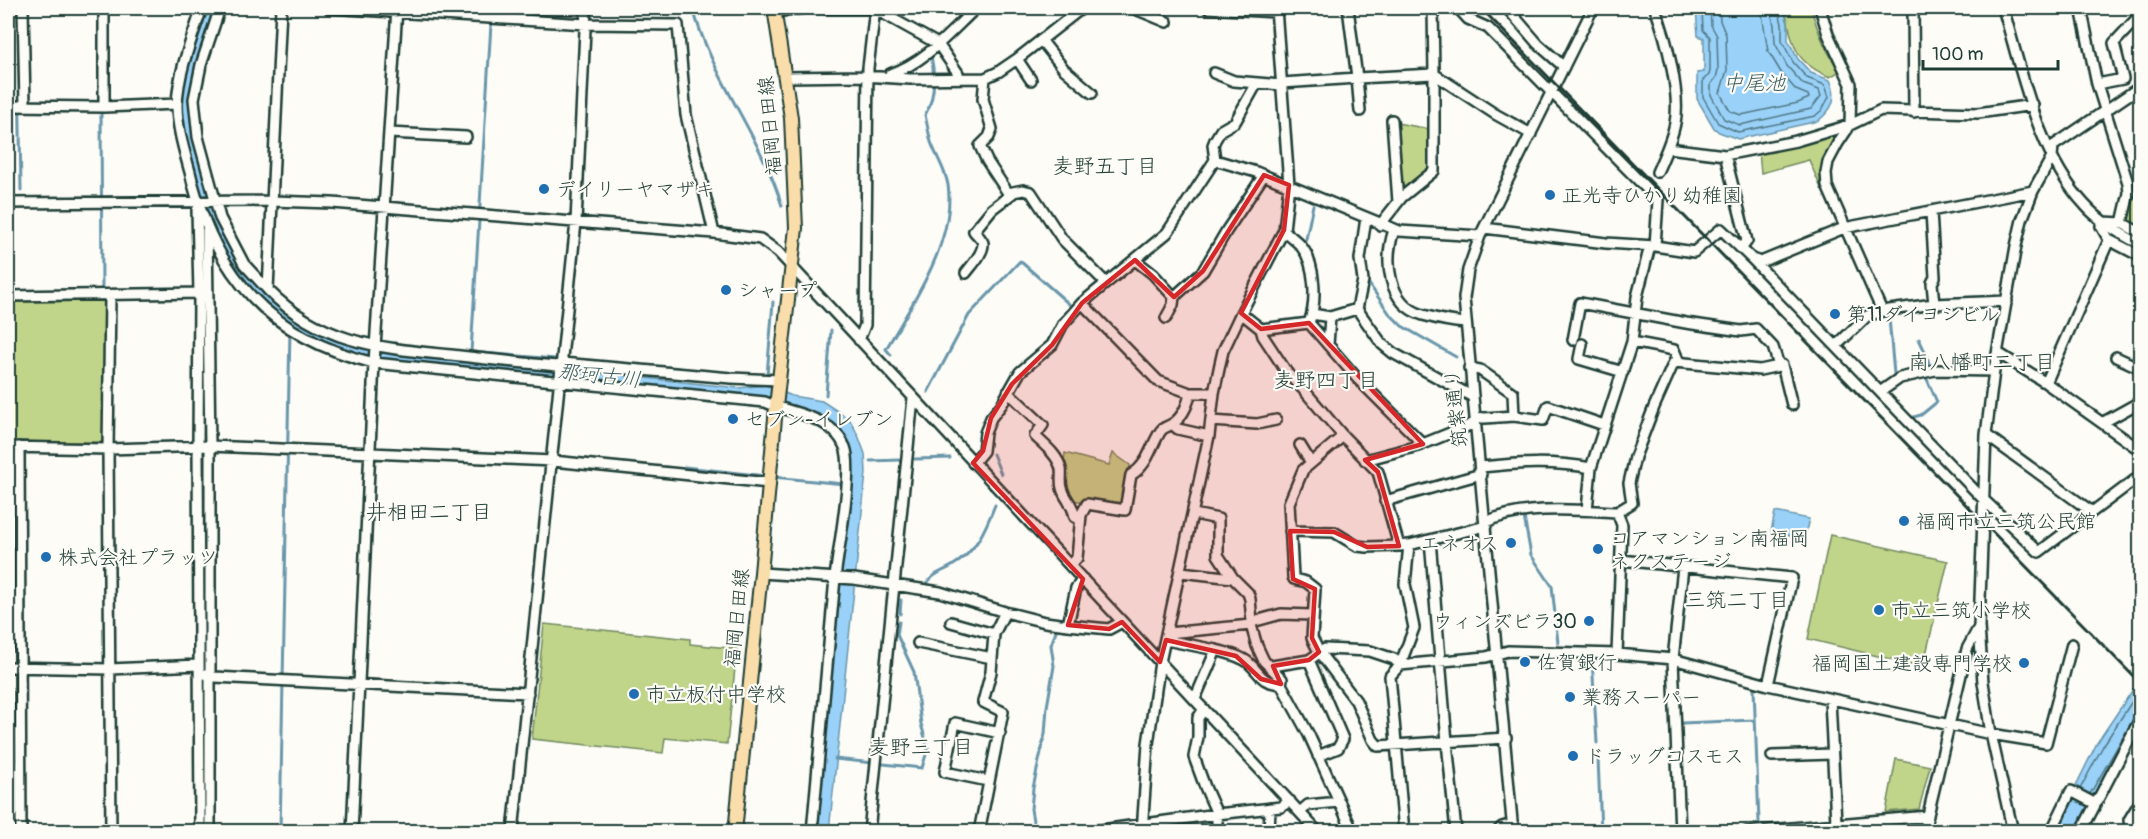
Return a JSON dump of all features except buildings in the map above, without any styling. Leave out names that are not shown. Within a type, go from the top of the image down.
[{"type":"main road","name":"福岡日田線","points":[[735,831],[776,407],[792,268],[795,217],[791,118],[787,77],[775,10]]},
{"type":"street","points":[[23,8],[24,106]]},
{"type":"street","points":[[104,8],[104,107]]},
{"type":"street","points":[[200,831],[210,446],[196,201],[181,134],[177,104],[183,70],[202,8]]},
{"type":"street","points":[[220,8],[201,65],[195,99],[198,137],[220,218],[232,245],[244,264],[268,290],[294,311],[321,328],[376,347],[557,366],[562,363],[779,383]]},
{"type":"street","points":[[268,290],[280,8]]},
{"type":"street","points":[[328,8],[396,10],[586,24],[678,25],[686,115],[714,233]]},
{"type":"street","points":[[513,831],[576,222],[586,8]]},
{"type":"street","points":[[775,10],[866,8]]},
{"type":"street","points":[[859,340],[865,325],[869,76],[874,8],[938,44],[958,73],[957,78]]},
{"type":"street","points":[[976,8],[912,66],[890,74],[896,78],[985,78],[1017,59],[1080,8]]},
{"type":"street","points":[[1133,8],[1167,22]]},
{"type":"street","points":[[1142,828],[1148,744],[1160,662],[1194,514],[1223,351],[1284,230],[1289,185],[1276,10],[1208,8]]},
{"type":"street","points":[[1348,8],[1360,111]]},
{"type":"street","points":[[1380,225],[1398,202],[1434,171],[1433,8]]},
{"type":"street","points":[[1458,8],[1468,19],[1488,28],[1658,200],[1652,246],[1634,314],[1632,342],[1591,468],[1587,510]]},
{"type":"street","points":[[1507,8],[1538,44],[1564,67]]},
{"type":"street","name":"筑紫通り","points":[[1513,827],[1481,471],[1469,369],[1465,283],[1482,232],[1593,8]]},
{"type":"street","points":[[1655,8],[1660,21],[1677,99],[1675,124],[1668,148],[1657,172]]},
{"type":"street","points":[[1820,8],[1828,34],[1851,84],[1850,125],[1828,162],[1827,186],[1882,311]]},
{"type":"street","points":[[1913,8],[1914,112]]},
{"type":"street","points":[[2003,8],[2033,105],[2052,157],[2074,193],[2104,222],[2140,244]]},
{"type":"street","points":[[2081,8],[2097,84],[2129,193],[2127,208],[2121,223]]},
{"type":"street","points":[[352,831],[374,363],[386,207],[396,10]]},
{"type":"street","points":[[2097,84],[2123,79],[2114,43],[2140,15]]},
{"type":"street","points":[[1041,40],[1064,69],[1092,93]]},
{"type":"street","points":[[1017,59],[1031,80]]},
{"type":"street","points":[[1214,73],[1234,81],[1282,84],[1434,74],[1495,114],[1531,134]]},
{"type":"street","points":[[787,77],[895,76]]},
{"type":"street","points":[[985,78],[983,99],[992,129],[989,137],[980,146],[1008,193],[1013,193]]},
{"type":"street","points":[[973,463],[983,451],[985,433],[991,418],[1002,404],[1020,372],[1052,345],[1063,324],[1082,303],[1167,233],[1215,160],[1213,145],[1221,130],[1235,122],[1257,83]]},
{"type":"street","points":[[2013,831],[1991,734],[1983,682],[1979,627],[1986,435],[1994,371],[2022,220],[2033,191],[2052,157],[2053,146],[2140,87]]},
{"type":"street","points":[[8,106],[104,107],[177,104]]},
{"type":"street","points":[[1668,148],[1725,155],[1796,141],[1850,125],[1881,110],[1978,113],[2033,105]]},
{"type":"street","points":[[1392,120],[1398,202]]},
{"type":"street","points":[[390,133],[466,137]]},
{"type":"street","points":[[1725,155],[1747,241],[1742,248]]},
{"type":"street","points":[[1215,160],[1264,175],[1395,230],[1482,232],[1652,246],[1694,252],[1721,229],[1742,248],[1984,500],[2039,552],[2140,476]]},
{"type":"street","points":[[1166,318],[1173,305],[1174,297],[1203,271],[1264,175]]},
{"type":"street","points":[[966,273],[983,245],[982,240],[974,231],[992,209],[1013,193],[1023,190],[1031,192],[1062,239],[1106,283]]},
{"type":"street","points":[[1752,259],[1761,262],[1769,260],[1844,228],[2033,191]]},
{"type":"street","points":[[196,201],[232,273],[247,293],[272,316],[314,343],[341,354],[374,363],[765,402],[820,421],[841,440],[845,448],[848,468],[835,577],[812,831]]},
{"type":"street","points":[[8,202],[272,201],[386,207],[714,233],[760,239],[778,252],[1318,831]]},
{"type":"street","points":[[1931,212],[1935,277],[1932,283],[1934,304]]},
{"type":"street","points":[[1366,218],[1360,259],[1363,280],[1357,309],[1382,345],[1473,397]]},
{"type":"street","points":[[2104,222],[2121,223],[2140,233]]},
{"type":"street","points":[[2104,222],[2102,226],[2109,240],[2140,256]]},
{"type":"street","points":[[207,227],[198,447],[203,671],[210,831]]},
{"type":"street","points":[[1284,230],[1300,245],[1309,260],[1313,286],[1311,319],[1328,345],[1357,378],[1423,444]]},
{"type":"street","points":[[1395,230],[1389,267],[1391,284],[1403,300],[1412,310],[1423,315],[1466,324]]},
{"type":"street","points":[[2046,383],[2109,240]]},
{"type":"street","points":[[1135,260],[1153,274],[1174,297]]},
{"type":"street","points":[[8,296],[203,293]]},
{"type":"street","points":[[110,296],[108,449],[111,831]]},
{"type":"street","points":[[1836,346],[1867,316],[1882,311],[1934,304],[2007,301]]},
{"type":"street","points":[[1082,303],[1158,381],[1190,393],[1214,393]]},
{"type":"street","points":[[1573,340],[1580,303],[1741,331],[1756,329],[1773,347],[1779,366]]},
{"type":"street","points":[[1261,329],[1329,317],[1357,309]]},
{"type":"street","points":[[1241,313],[1261,329],[1263,336],[1288,374],[1378,472],[1385,501],[1404,546],[1405,584],[1413,628],[1400,665],[1390,676],[1404,831]]},
{"type":"street","points":[[1328,345],[1329,317]]},
{"type":"street","points":[[1632,342],[1674,350],[1679,362]]},
{"type":"street","points":[[1582,344],[1579,358],[1623,372]]},
{"type":"street","points":[[1998,353],[2046,383],[2140,450]]},
{"type":"street","points":[[2116,357],[2140,368]]},
{"type":"street","points":[[1290,531],[1334,532],[1357,546],[1404,546],[1486,524],[1495,517],[1524,512],[1587,510],[1617,512],[1632,503],[1629,483],[1635,457],[1674,362],[1760,370],[1782,365],[1792,405]]},
{"type":"street","points":[[1469,369],[1480,370],[1513,393],[1515,416]]},
{"type":"street","points":[[1880,392],[1900,378],[1935,370],[1994,371]]},
{"type":"street","points":[[1008,392],[1043,425],[1035,436],[1058,460],[1062,471],[1060,480],[1062,490],[1073,506],[1075,517],[1080,519]]},
{"type":"street","points":[[1070,566],[1077,558],[1080,519],[1087,504],[1125,510],[1131,475],[1138,471],[1147,460],[1161,429],[1172,424],[1185,408],[1190,393]]},
{"type":"street","points":[[869,831],[892,586],[913,398]]},
{"type":"street","points":[[2102,423],[2140,402]]},
{"type":"street","points":[[1365,460],[1423,444],[1475,420],[1515,416],[1543,420],[1548,406],[1604,425]]},
{"type":"street","points":[[1211,421],[1257,424],[1276,420]]},
{"type":"street","points":[[1172,424],[1178,429],[1209,436]]},
{"type":"street","points":[[1986,435],[2092,512]]},
{"type":"street","points":[[1343,436],[1303,470],[1289,503],[1293,577],[1306,582],[1314,589],[1312,638],[1319,652],[1356,701],[1375,744],[1378,746],[1506,738]]},
{"type":"street","points":[[1300,445],[1311,463]]},
{"type":"street","points":[[8,447],[108,449],[210,446],[553,461],[769,483]]},
{"type":"street","points":[[19,447],[21,831]]},
{"type":"street","points":[[1385,501],[1481,471],[1533,463],[1565,463],[1591,468]]},
{"type":"street","points":[[1617,512],[1622,525],[1617,654]]},
{"type":"street","points":[[1194,514],[1218,519],[1218,555],[1250,598],[1257,646],[1264,660],[1282,679],[1281,684],[1353,831]]},
{"type":"street","points":[[1430,540],[1456,831]]},
{"type":"street","points":[[1621,560],[1792,578],[1768,685]]},
{"type":"street","points":[[1680,831],[1673,659],[1683,567]]},
{"type":"street","points":[[1181,572],[1233,578]]},
{"type":"street","points":[[761,573],[854,579],[939,592],[1045,622],[1109,629],[1122,622]]},
{"type":"street","points":[[1068,625],[1076,588],[1083,579]]},
{"type":"street","points":[[979,831],[1004,712],[983,702],[992,672],[994,634],[1005,612]]},
{"type":"street","points":[[1167,636],[1252,623],[1281,615],[1312,615]]},
{"type":"street","points":[[951,622],[994,634]]},
{"type":"street","points":[[1924,831],[1967,649],[1979,627]]},
{"type":"street","points":[[1167,636],[1248,662],[1262,679],[1281,684]]},
{"type":"street","points":[[918,643],[992,658]]},
{"type":"street","points":[[1272,666],[1309,660],[1325,649],[1370,651],[1394,659],[1400,665],[1440,663],[1486,657],[1508,651],[1617,654],[1673,659],[1830,699],[1991,734],[2046,743],[2072,644]]},
{"type":"street","points":[[1195,699],[1216,650]]},
{"type":"street","points":[[1309,660],[1343,739],[1338,748],[1318,756]]},
{"type":"street","points":[[8,667],[203,671],[360,685],[528,693]]},
{"type":"street","points":[[1830,699],[1836,823]]},
{"type":"street","points":[[1204,709],[1198,718],[1198,737],[1194,757],[1217,814],[1217,831]]},
{"type":"street","points":[[2139,720],[2140,735]]},
{"type":"street","points":[[2080,831],[2139,720]]},
{"type":"street","points":[[988,781],[945,772],[955,723],[1000,733]]},
{"type":"street","points":[[1772,756],[1832,754]]},
{"type":"street","points":[[2051,831],[2071,791],[2094,803]]},
{"type":"street","points":[[1065,831],[1142,828],[1217,814],[1281,807],[1290,801]]},
{"type":"street","points":[[1300,812],[1308,805],[1340,802]]},
{"type":"street","points":[[2140,802],[2129,820],[2130,829],[2140,824]]},
{"type":"street","points":[[1269,831],[1270,808]]},
{"type":"street","points":[[1747,831],[1928,816]]},
{"type":"street","points":[[1497,831],[1502,826],[1513,827]]},
{"type":"highlighted area","points":[[1264,175],[1289,185],[1284,230],[1241,313],[1261,329],[1309,323],[1423,444],[1365,460],[1378,472],[1399,546],[1367,547],[1334,532],[1290,531],[1293,579],[1315,589],[1312,638],[1319,652],[1309,660],[1273,666],[1281,684],[1261,679],[1236,656],[1166,640],[1160,662],[1122,622],[1109,629],[1068,625],[1083,579],[973,463],[983,451],[991,418],[1012,384],[1052,345],[1082,303],[1135,260],[1174,297],[1203,271]]},
{"type":"green space","points":[[1785,8],[1811,8],[1822,41],[1840,71],[1830,77],[1817,71],[1801,58],[1793,41]]},
{"type":"green space","points":[[1397,123],[1429,129],[1430,170],[1402,193]]},
{"type":"green space","points":[[1841,130],[1824,184],[1820,186],[1809,160],[1761,173],[1759,152]]},
{"type":"green space","points":[[2140,184],[2140,228],[2127,221],[2136,185]]},
{"type":"green space","points":[[105,301],[104,442],[8,443],[8,302]]},
{"type":"green space","points":[[1065,453],[1109,465],[1113,453],[1130,465],[1124,504],[1120,506],[1071,500],[1062,479]]},
{"type":"green space","points":[[1830,535],[1948,561],[1923,667],[1808,639]]},
{"type":"green space","points":[[544,624],[690,639],[690,644],[737,649],[727,744],[665,738],[663,753],[532,739]]},
{"type":"green space","points":[[1896,759],[1930,766],[1919,809],[1886,812]]},
{"type":"water","name":"那珂古川","points":[[207,8],[216,8],[192,103],[217,218],[256,282],[345,341],[383,350],[739,388],[766,385],[792,396],[822,401],[850,420],[865,454],[866,473],[829,831],[816,831],[829,699],[833,627],[850,491],[837,432],[788,409],[382,361],[316,341],[264,306],[221,252],[209,221],[182,120],[184,83],[190,57]]},
{"type":"water","name":"中尾池","points":[[1696,8],[1783,8],[1788,23],[1788,40],[1798,59],[1811,73],[1830,80],[1834,98],[1827,112],[1818,121],[1738,139],[1719,132],[1714,128],[1697,99],[1697,73],[1704,72],[1704,38],[1698,36]]},
{"type":"water","points":[[1775,512],[1809,519],[1804,539],[1771,532]]},
{"type":"water","points":[[2140,679],[2140,719],[2104,779],[2078,831],[2053,832],[2097,743]]},
{"type":"waterway","points":[[18,8],[21,190]]},
{"type":"waterway","points":[[693,8],[712,58],[762,155],[782,206]]},
{"type":"waterway","name":"那珂古川","points":[[491,24],[471,352],[556,359],[556,363]]},
{"type":"waterway","points":[[891,355],[886,349],[930,270],[939,249],[949,206],[947,180],[931,142],[925,115],[934,86],[931,55]]},
{"type":"waterway","points":[[101,108],[102,291]]},
{"type":"waterway","points":[[1306,239],[1313,205]]},
{"type":"waterway","points":[[928,392],[969,315],[1020,261],[1069,304]]},
{"type":"waterway","points":[[1367,281],[1389,313],[1402,326],[1456,357]]},
{"type":"waterway","points":[[767,375],[773,302]]},
{"type":"waterway","points":[[1889,318],[1894,374]]},
{"type":"waterway","points":[[280,832],[290,329]]},
{"type":"waterway","points":[[826,395],[831,330]]},
{"type":"waterway","points":[[1919,339],[1930,368]]},
{"type":"waterway","points":[[203,341],[206,704]]},
{"type":"waterway","points":[[1910,418],[1921,415],[1937,402],[1926,377]]},
{"type":"waterway","points":[[993,454],[1001,474]]},
{"type":"waterway","points":[[915,459],[950,458]]},
{"type":"waterway","points":[[870,461],[900,460]]},
{"type":"waterway","points":[[685,467],[766,476]]},
{"type":"waterway","points":[[773,477],[844,484]]},
{"type":"waterway","points":[[926,585],[934,576],[952,566],[974,547],[995,505]]},
{"type":"waterway","points":[[1524,517],[1531,555],[1552,586],[1558,643]]},
{"type":"waterway","points":[[900,614],[901,600]]},
{"type":"waterway","points":[[899,622],[897,635],[914,672],[921,724],[928,748],[922,768]]},
{"type":"waterway","points":[[1034,827],[1031,809],[1033,788],[1045,734],[1054,666],[1051,645],[1057,628]]},
{"type":"waterway","points":[[1592,659],[1597,743]]},
{"type":"waterway","points":[[1754,688],[1759,822]]},
{"type":"waterway","points":[[1682,723],[1755,720]]},
{"type":"waterway","points":[[1598,758],[1601,832]]},
{"type":"waterway","points":[[835,759],[922,768]]},
{"type":"railway","points":[[1481,8],[2140,683]]},
{"type":"place","name":"デイリーヤマザキ","points":[[544,189]]},
{"type":"place","name":"正光寺ひかり幼稚園","points":[[1550,195]]},
{"type":"place","name":"シャープ","points":[[726,290]]},
{"type":"place","name":"第11ダイヨシビル","points":[[1835,314]]},
{"type":"place","name":"セブン-イレブン","points":[[733,419]]},
{"type":"place","name":"福岡市立三筑公民館","points":[[1904,521]]},
{"type":"place","name":"エネオス","points":[[1511,543]]},
{"type":"place","name":"コアマンション南福岡 ネクステージ","points":[[1598,549]]},
{"type":"place","name":"株式会社プラッツ","points":[[46,557]]},
{"type":"place","name":"市立三筑小学校","points":[[1879,610]]},
{"type":"place","name":"ウィンズビラ30","points":[[1589,621]]},
{"type":"place","name":"佐賀銀行","points":[[1525,662]]},
{"type":"place","name":"福岡国土建設専門学校","points":[[2024,663]]},
{"type":"place","name":"市立板付中学校","points":[[634,694]]},
{"type":"place","name":"業務スーパー","points":[[1570,697]]},
{"type":"place","name":"ドラッグコスモス","points":[[1573,756]]},
{"type":"district","name":"麦野五丁目","points":[[1105,166]]},
{"type":"district","name":"南八幡町二丁目","points":[[1982,362]]},
{"type":"district","name":"麦野四丁目","points":[[1326,380]]},
{"type":"district","name":"井相田二丁目","points":[[429,512]]},
{"type":"district","name":"三筑二丁目","points":[[1737,600]]},
{"type":"district","name":"麦野三丁目","points":[[921,747]]}]
